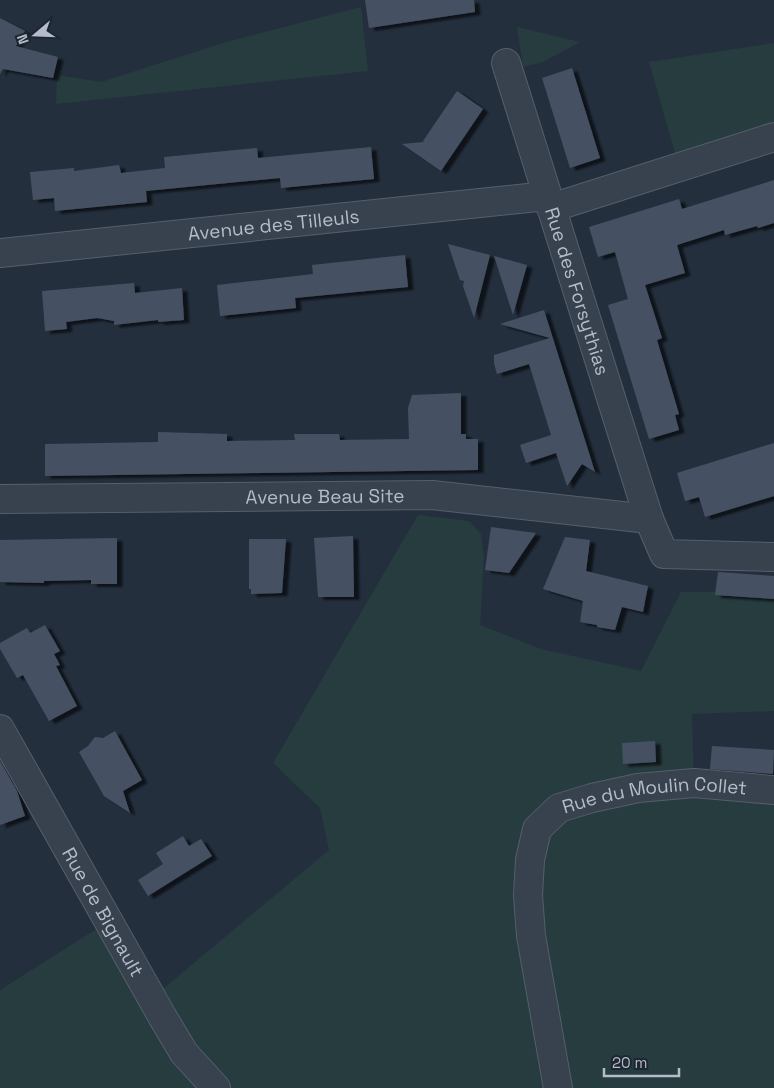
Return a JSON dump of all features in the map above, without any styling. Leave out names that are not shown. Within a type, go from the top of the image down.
[{"type":"street","name":"Rue des Forsythias","points":[[506,63],[649,519],[664,554],[774,557]]},
{"type":"street","name":"Avenue des Tilleuls","points":[[0,253],[549,202],[774,137]]},
{"type":"street","name":"Avenue Beau Site","points":[[0,499],[432,495],[649,519]]},
{"type":"street","name":"Rue de Bignault","points":[[0,729],[184,1053],[216,1088]]},
{"type":"street","name":"Rue du Moulin Collet","points":[[558,1088],[531,936],[528,895],[530,860],[537,829],[559,808],[592,798],[638,788],[694,783],[774,790]]},
{"type":"green space","points":[[361,7],[368,71],[56,104],[57,75],[101,82],[226,42]]},
{"type":"green space","points":[[517,27],[580,42],[543,62],[523,67]]},
{"type":"green space","points":[[774,43],[774,137],[679,167],[649,62]]},
{"type":"green space","points":[[418,515],[469,521],[481,534],[484,558],[480,625],[541,649],[641,671],[681,592],[721,592],[774,596],[774,711],[692,714],[694,783],[774,790],[774,1088],[0,1088],[0,990],[109,921],[152,998],[329,850],[320,808],[273,763]]},
{"type":"building","points":[[365,0],[474,0],[475,12],[369,28]]},
{"type":"building","points":[[0,18],[25,31],[16,46],[58,57],[53,78],[3,69],[0,74]]},
{"type":"building","points":[[572,68],[600,158],[570,168],[542,78]]},
{"type":"building","points":[[457,91],[483,109],[441,171],[402,144],[424,142]]},
{"type":"building","points":[[371,147],[374,179],[281,188],[280,178],[146,191],[147,202],[55,211],[54,198],[33,200],[30,172],[74,168],[74,171],[119,165],[121,173],[165,168],[164,157],[257,148],[258,158]]},
{"type":"building","points":[[774,180],[774,223],[725,235],[724,230],[677,245],[685,273],[645,285],[662,338],[657,340],[679,414],[675,415],[679,430],[649,439],[608,305],[628,299],[615,252],[598,257],[589,227],[679,199],[682,209]]},
{"type":"building","points":[[448,244],[490,255],[474,318],[463,286],[464,281],[460,280]]},
{"type":"building","points":[[405,255],[408,287],[295,298],[296,308],[220,316],[217,285],[313,274],[312,265]]},
{"type":"building","points":[[494,256],[527,265],[513,315]]},
{"type":"building","points":[[134,283],[135,293],[182,288],[184,320],[158,322],[158,320],[114,325],[114,321],[97,318],[66,322],[67,329],[45,331],[42,291]]},
{"type":"building","points":[[544,310],[595,472],[582,464],[567,486],[556,453],[526,463],[520,445],[551,435],[529,364],[497,374],[494,363],[494,355],[550,338],[500,324]]},
{"type":"building","points":[[461,393],[461,434],[466,434],[466,439],[478,439],[478,470],[45,476],[45,444],[158,442],[158,432],[227,434],[227,441],[295,440],[294,434],[339,434],[340,440],[409,439],[408,408],[412,395]]},
{"type":"building","points":[[774,443],[774,496],[705,517],[699,497],[685,501],[677,473]]},
{"type":"building","points":[[491,527],[536,533],[509,573],[485,570]]},
{"type":"building","points":[[353,536],[354,597],[318,597],[314,538]]},
{"type":"building","points":[[565,537],[590,540],[586,571],[648,586],[643,612],[622,607],[615,630],[597,627],[597,625],[580,622],[583,601],[543,589]]},
{"type":"building","points":[[117,538],[117,584],[91,584],[91,580],[44,581],[44,583],[0,582],[0,540]]},
{"type":"building","points":[[249,539],[286,539],[282,593],[251,594],[251,589],[249,589]]},
{"type":"building","points":[[718,572],[774,576],[774,599],[715,595]]},
{"type":"building","points":[[45,625],[60,651],[54,654],[60,665],[56,666],[77,706],[49,721],[23,675],[17,678],[0,649],[0,643],[27,628],[30,633]]},
{"type":"building","points":[[115,731],[142,780],[123,791],[130,813],[104,796],[79,752],[88,746],[95,737],[103,738]]},
{"type":"building","points":[[655,741],[656,762],[623,764],[622,743]]},
{"type":"building","points":[[712,746],[774,750],[773,774],[710,769]]},
{"type":"building","points":[[0,761],[17,791],[25,816],[0,825]]},
{"type":"building","points":[[183,836],[189,846],[201,839],[212,856],[148,896],[138,880],[163,864],[156,853]]}]
